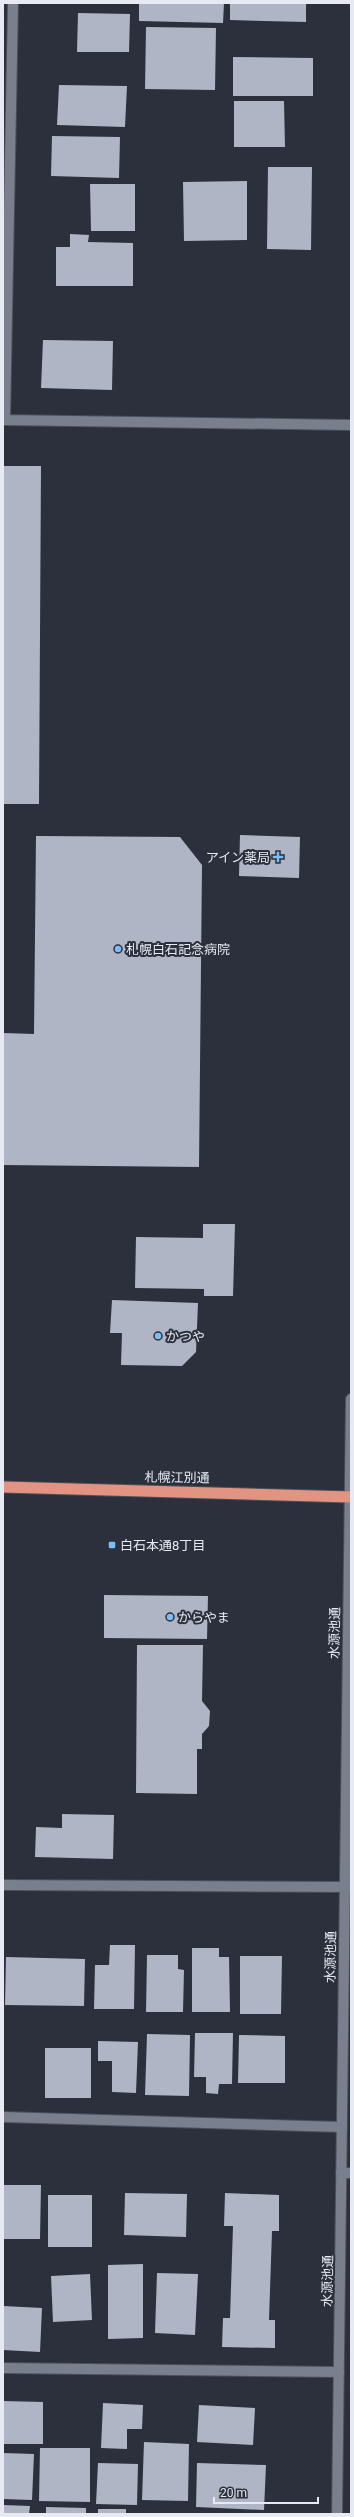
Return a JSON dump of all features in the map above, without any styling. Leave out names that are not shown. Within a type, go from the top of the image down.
[{"type":"highway","name":"札幌江別通","points":[[3,1487],[350,1496]]},
{"type":"street","points":[[13,3],[4,420],[351,425]]},
{"type":"street","name":"水源池通","points":[[337,2514],[339,2372],[346,2173],[342,2127],[348,1887],[351,1400]]},
{"type":"street","points":[[3,1885],[348,1887]]},
{"type":"street","points":[[3,2117],[342,2127]]},
{"type":"street","points":[[3,2368],[339,2372]]},
{"type":"building","points":[[139,3],[224,3],[223,23],[139,21]]},
{"type":"building","points":[[230,3],[306,3],[306,22],[230,20]]},
{"type":"building","points":[[78,13],[130,14],[129,52],[77,52]]},
{"type":"building","points":[[146,27],[216,28],[215,90],[145,89]]},
{"type":"building","points":[[233,57],[313,58],[313,96],[233,96]]},
{"type":"building","points":[[59,85],[127,86],[125,127],[57,125]]},
{"type":"building","points":[[234,101],[284,101],[285,147],[234,147]]},
{"type":"building","points":[[52,136],[120,137],[119,178],[51,176]]},
{"type":"building","points":[[268,167],[312,167],[311,250],[267,249]]},
{"type":"building","points":[[247,181],[247,240],[184,241],[183,182]]},
{"type":"building","points":[[90,184],[135,184],[135,231],[91,231]]},
{"type":"building","points":[[70,234],[89,235],[88,242],[133,243],[133,286],[56,286],[56,247],[70,247]]},
{"type":"building","points":[[43,340],[113,341],[112,390],[41,388]]},
{"type":"building","points":[[3,466],[41,466],[39,804],[3,804]]},
{"type":"building","points":[[240,835],[300,837],[299,878],[239,876]]},
{"type":"building","name":"札幌白石記念病院","points":[[36,836],[180,837],[202,865],[199,1167],[3,1165],[3,1033],[34,1034]]},
{"type":"building","points":[[203,1224],[235,1224],[233,1296],[204,1296],[204,1289],[135,1288],[136,1237],[203,1238]]},
{"type":"building","points":[[112,1300],[198,1303],[196,1352],[182,1366],[121,1365],[122,1333],[110,1333]]},
{"type":"building","points":[[104,1595],[208,1596],[207,1639],[104,1638]]},
{"type":"building","points":[[137,1645],[203,1645],[202,1701],[210,1711],[209,1726],[202,1734],[202,1749],[197,1749],[197,1794],[136,1793]]},
{"type":"building","points":[[62,1814],[114,1815],[113,1859],[35,1857],[36,1827],[62,1828]]},
{"type":"building","points":[[110,1945],[135,1945],[134,2009],[94,2009],[95,1965],[109,1965]]},
{"type":"building","points":[[192,1948],[219,1948],[219,1957],[229,1957],[230,2012],[192,2012]]},
{"type":"building","points":[[147,1955],[178,1955],[178,1969],[184,1970],[183,2012],[146,2012]]},
{"type":"building","points":[[240,1956],[282,1956],[281,2014],[240,2014]]},
{"type":"building","points":[[6,1957],[85,1959],[84,2006],[5,2005]]},
{"type":"building","points":[[195,2033],[233,2033],[232,2084],[219,2084],[218,2094],[206,2093],[206,2077],[194,2077]]},
{"type":"building","points":[[147,2034],[190,2035],[189,2096],[145,2095]]},
{"type":"building","points":[[239,2035],[285,2036],[285,2083],[238,2083]]},
{"type":"building","points":[[98,2041],[138,2042],[136,2093],[112,2092],[112,2061],[98,2061]]},
{"type":"building","points":[[45,2048],[91,2048],[91,2098],[45,2098]]},
{"type":"building","points":[[3,2185],[41,2185],[40,2239],[3,2239]]},
{"type":"building","points":[[125,2193],[187,2194],[186,2237],[124,2235]]},
{"type":"building","points":[[225,2193],[279,2195],[279,2231],[272,2231],[269,2320],[275,2320],[275,2348],[222,2347],[223,2318],[230,2318],[233,2226],[224,2226]]},
{"type":"building","points":[[48,2195],[92,2195],[92,2247],[48,2247]]},
{"type":"building","points":[[143,2264],[143,2338],[108,2339],[108,2265]]},
{"type":"building","points":[[157,2273],[198,2274],[195,2335],[155,2333]]},
{"type":"building","points":[[90,2274],[92,2320],[53,2322],[51,2276]]},
{"type":"building","points":[[3,2306],[42,2308],[40,2352],[3,2350]]},
{"type":"building","points":[[3,2401],[43,2402],[43,2444],[3,2444]]},
{"type":"building","points":[[103,2403],[143,2405],[142,2429],[127,2429],[127,2449],[101,2448]]},
{"type":"building","points":[[199,2405],[255,2408],[253,2445],[197,2442]]},
{"type":"building","points":[[144,2442],[189,2444],[188,2501],[142,2500]]},
{"type":"building","points":[[40,2448],[90,2448],[90,2502],[39,2501]]},
{"type":"building","points":[[3,2453],[34,2454],[32,2500],[3,2499]]},
{"type":"building","points":[[98,2463],[138,2464],[137,2505],[96,2504]]},
{"type":"building","points":[[197,2463],[266,2465],[264,2510],[196,2507]]},
{"type":"building","points":[[3,2505],[30,2506],[29,2514],[3,2514]]},
{"type":"building","points":[[46,2507],[86,2508],[86,2514],[46,2514]]},
{"type":"building","points":[[98,2509],[126,2509],[126,2514],[98,2514]]},
{"type":"place","name":"アイン薬局","points":[[278,857]]},
{"type":"place","name":"札幌白石記念病院","points":[[118,949]]},
{"type":"place","name":"かつや","points":[[158,1336]]},
{"type":"place","name":"白石本通8丁目","points":[[112,1545]]},
{"type":"place","name":"からやま","points":[[170,1617]]}]
